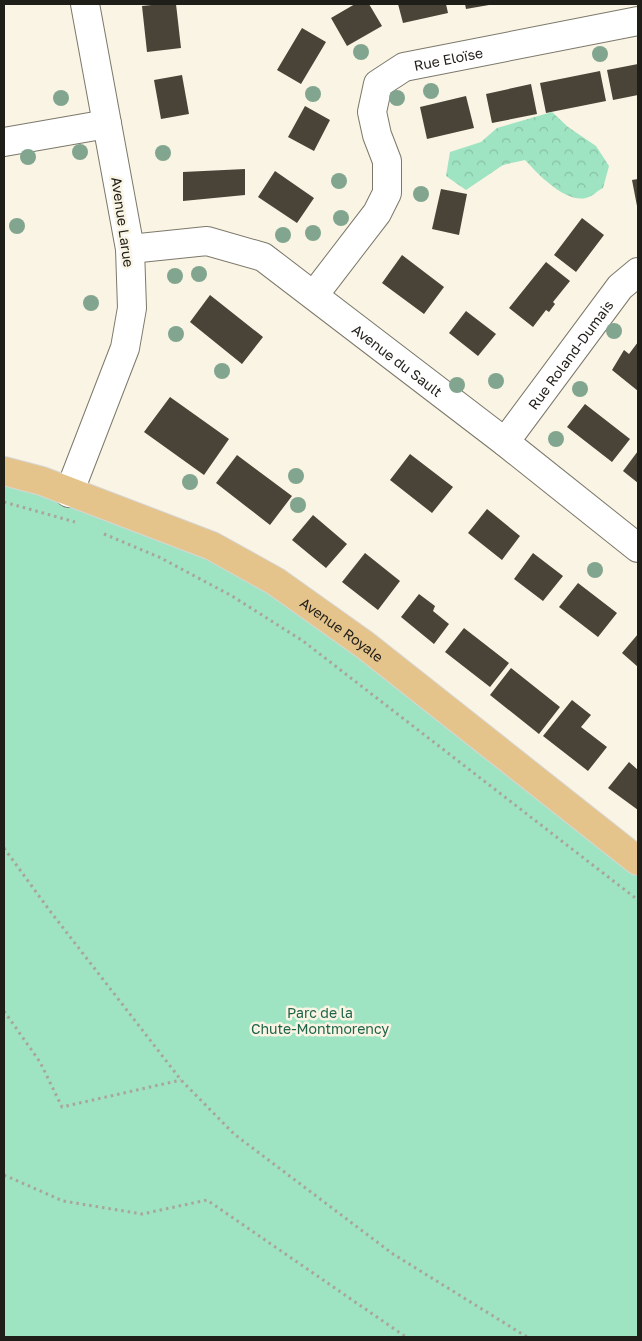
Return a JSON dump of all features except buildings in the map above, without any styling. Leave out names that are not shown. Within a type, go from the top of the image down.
[{"type":"main road","name":"Avenue Royale","points":[[4,471],[42,481],[212,546],[275,581],[365,644],[638,861]]},
{"type":"street","name":"Avenue Larue","points":[[70,493],[125,348],[132,308],[130,249],[85,4]]},
{"type":"street","name":"Rue Eloïse","points":[[314,295],[377,214],[387,193],[387,161],[377,135],[372,112],[378,84],[404,67],[638,21]]},
{"type":"street","points":[[4,142],[107,124]]},
{"type":"street","name":"Avenue du Sault","points":[[130,249],[207,241],[263,257],[505,442],[638,548]]},
{"type":"street","name":"Rue Roland-Dumais","points":[[505,442],[620,287],[638,272]]},
{"type":"path","points":[[4,502],[76,522]]},
{"type":"path","points":[[101,532],[159,557],[232,596],[303,641],[638,900]]},
{"type":"path","points":[[4,848],[50,912],[181,1080],[234,1134],[393,1254],[527,1337]]},
{"type":"path","points":[[4,1011],[40,1062],[62,1107],[181,1080]]},
{"type":"path","points":[[4,1175],[63,1201],[142,1214],[207,1200],[406,1337]]},
{"type":"green space","points":[[552,112],[568,127],[596,146],[609,166],[603,188],[590,196],[578,198],[561,192],[544,179],[525,160],[503,165],[466,190],[446,176],[450,152],[481,142],[497,128]]},
{"type":"green space","name":"Parc de la Chute-Montmorency","points":[[4,471],[212,546],[638,861],[638,1337],[4,1337]]}]
